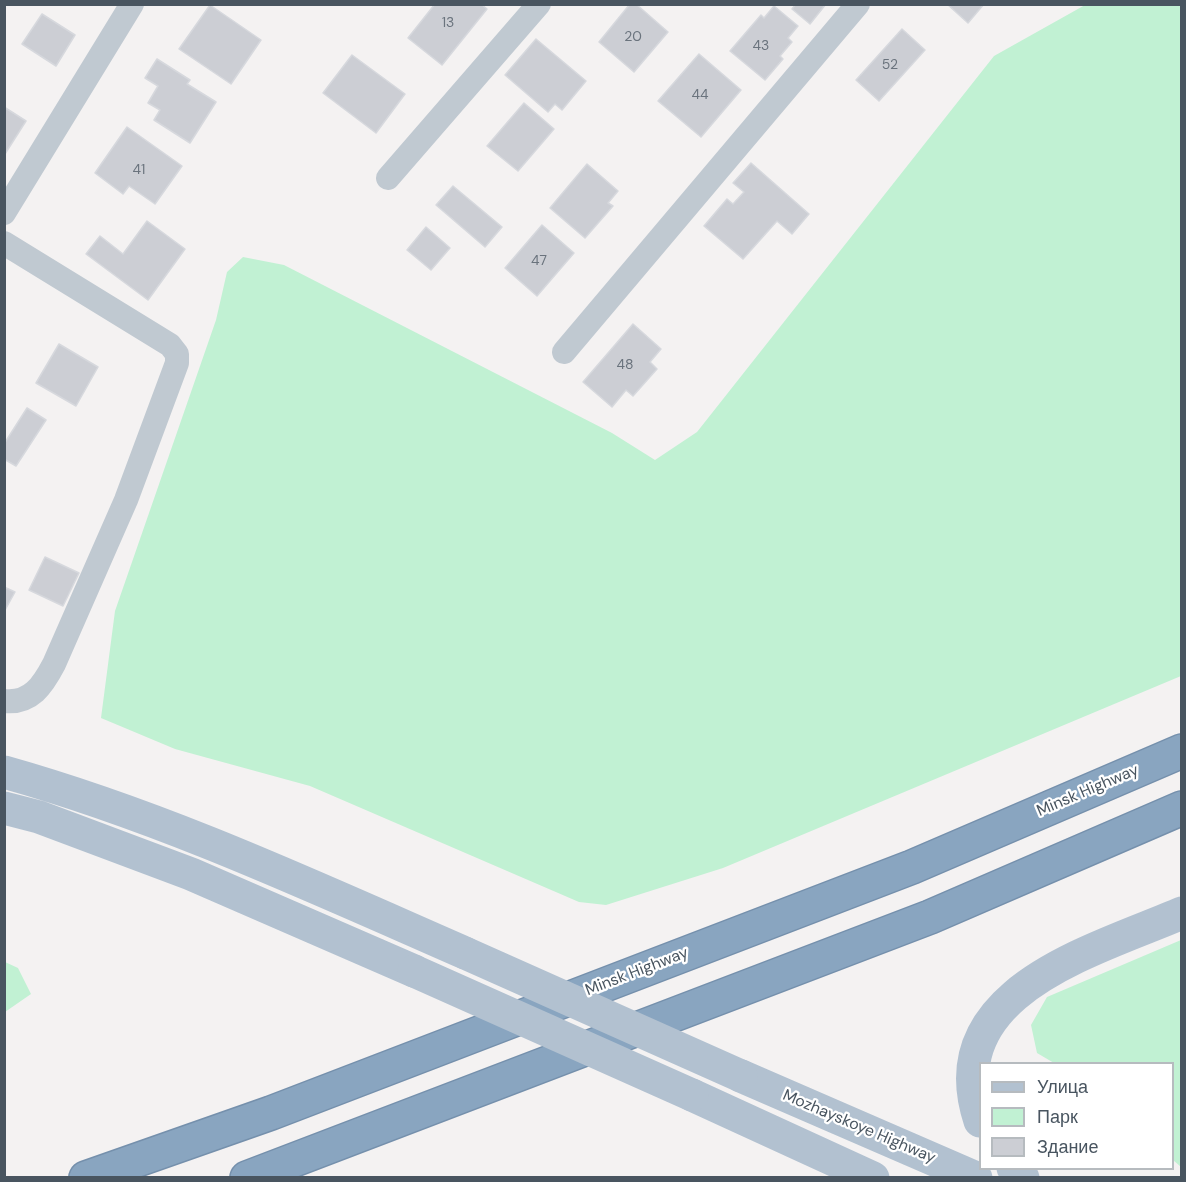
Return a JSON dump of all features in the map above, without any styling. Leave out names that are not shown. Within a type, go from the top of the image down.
[{"type":"highway","name":"Minsk Highway","points":[[86,1178],[271,1113],[901,871],[1182,751]]},
{"type":"highway","points":[[247,1178],[930,917],[1182,808]]},
{"type":"main road","name":"Mozhayskoye Highway","points":[[4,772],[59,788],[206,841],[976,1178]]},
{"type":"main road","points":[[4,808],[39,817],[190,874],[414,971],[873,1178]]},
{"type":"main road","points":[[979,1112],[971,1076],[978,1040],[996,1012],[1031,982],[1064,963],[1182,913]]},
{"type":"street","points":[[4,213],[132,4]]},
{"type":"street","points":[[388,178],[539,4]]},
{"type":"street","points":[[564,352],[858,4]]},
{"type":"street","points":[[4,243],[170,345],[177,354],[177,363],[126,500],[54,664],[40,688],[28,698],[4,701]]},
{"type":"green space","points":[[1085,5],[1181,5],[1181,676],[723,868],[606,905],[579,902],[310,786],[175,749],[101,718],[115,611],[216,320],[227,272],[243,257],[284,265],[612,433],[655,460],[697,432],[994,56]]},
{"type":"green space","points":[[1181,940],[1181,1167],[1174,1161],[1174,1062],[1052,1062],[1037,1053],[1031,1025],[1047,997]]},
{"type":"green space","points":[[5,962],[18,968],[31,994],[5,1012]]},
{"type":"building","points":[[435,4],[481,4],[487,9],[442,65],[408,38]]},
{"type":"building","points":[[630,4],[636,4],[668,32],[634,72],[599,42]]},
{"type":"building","points":[[796,4],[826,4],[810,24],[792,9]]},
{"type":"building","points":[[947,4],[984,4],[968,23]]},
{"type":"building","points":[[210,5],[261,40],[231,84],[179,49]]},
{"type":"building","points":[[774,6],[798,26],[788,38],[792,42],[780,56],[783,59],[765,80],[730,51],[761,15],[764,18]]},
{"type":"building","points":[[42,14],[75,35],[56,66],[22,44]]},
{"type":"building","points":[[902,29],[925,50],[879,101],[856,80]]},
{"type":"building","points":[[536,39],[586,81],[562,110],[555,104],[548,112],[505,75]]},
{"type":"building","points":[[699,54],[741,90],[701,137],[658,101]]},
{"type":"building","points":[[352,55],[405,94],[376,133],[323,93]]},
{"type":"building","points":[[157,59],[190,80],[187,84],[216,102],[190,143],[154,120],[160,110],[148,103],[158,86],[145,78]]},
{"type":"building","points":[[524,103],[554,129],[518,171],[487,146]]},
{"type":"building","points":[[4,107],[26,121],[5,154],[4,154]]},
{"type":"building","points":[[127,127],[182,166],[155,204],[129,186],[123,194],[95,173]]},
{"type":"building","points":[[751,163],[809,214],[792,234],[777,221],[743,259],[704,226],[727,199],[733,204],[744,192],[733,183]]},
{"type":"building","points":[[587,164],[618,191],[608,203],[613,206],[585,238],[550,208]]},
{"type":"building","points":[[453,186],[502,227],[485,247],[436,205]]},
{"type":"building","points":[[147,221],[185,249],[148,300],[86,254],[100,236],[123,254]]},
{"type":"building","points":[[542,225],[574,253],[537,296],[505,268]]},
{"type":"building","points":[[426,227],[450,248],[431,270],[407,250]]},
{"type":"building","points":[[633,324],[661,349],[650,362],[657,369],[633,396],[626,390],[612,407],[583,382]]},
{"type":"building","points":[[59,344],[98,367],[76,406],[36,383]]},
{"type":"building","points":[[27,408],[46,420],[16,466],[4,459],[4,444]]},
{"type":"building","points":[[45,557],[79,573],[63,606],[29,590]]},
{"type":"building","points":[[4,587],[15,592],[4,612]]}]
